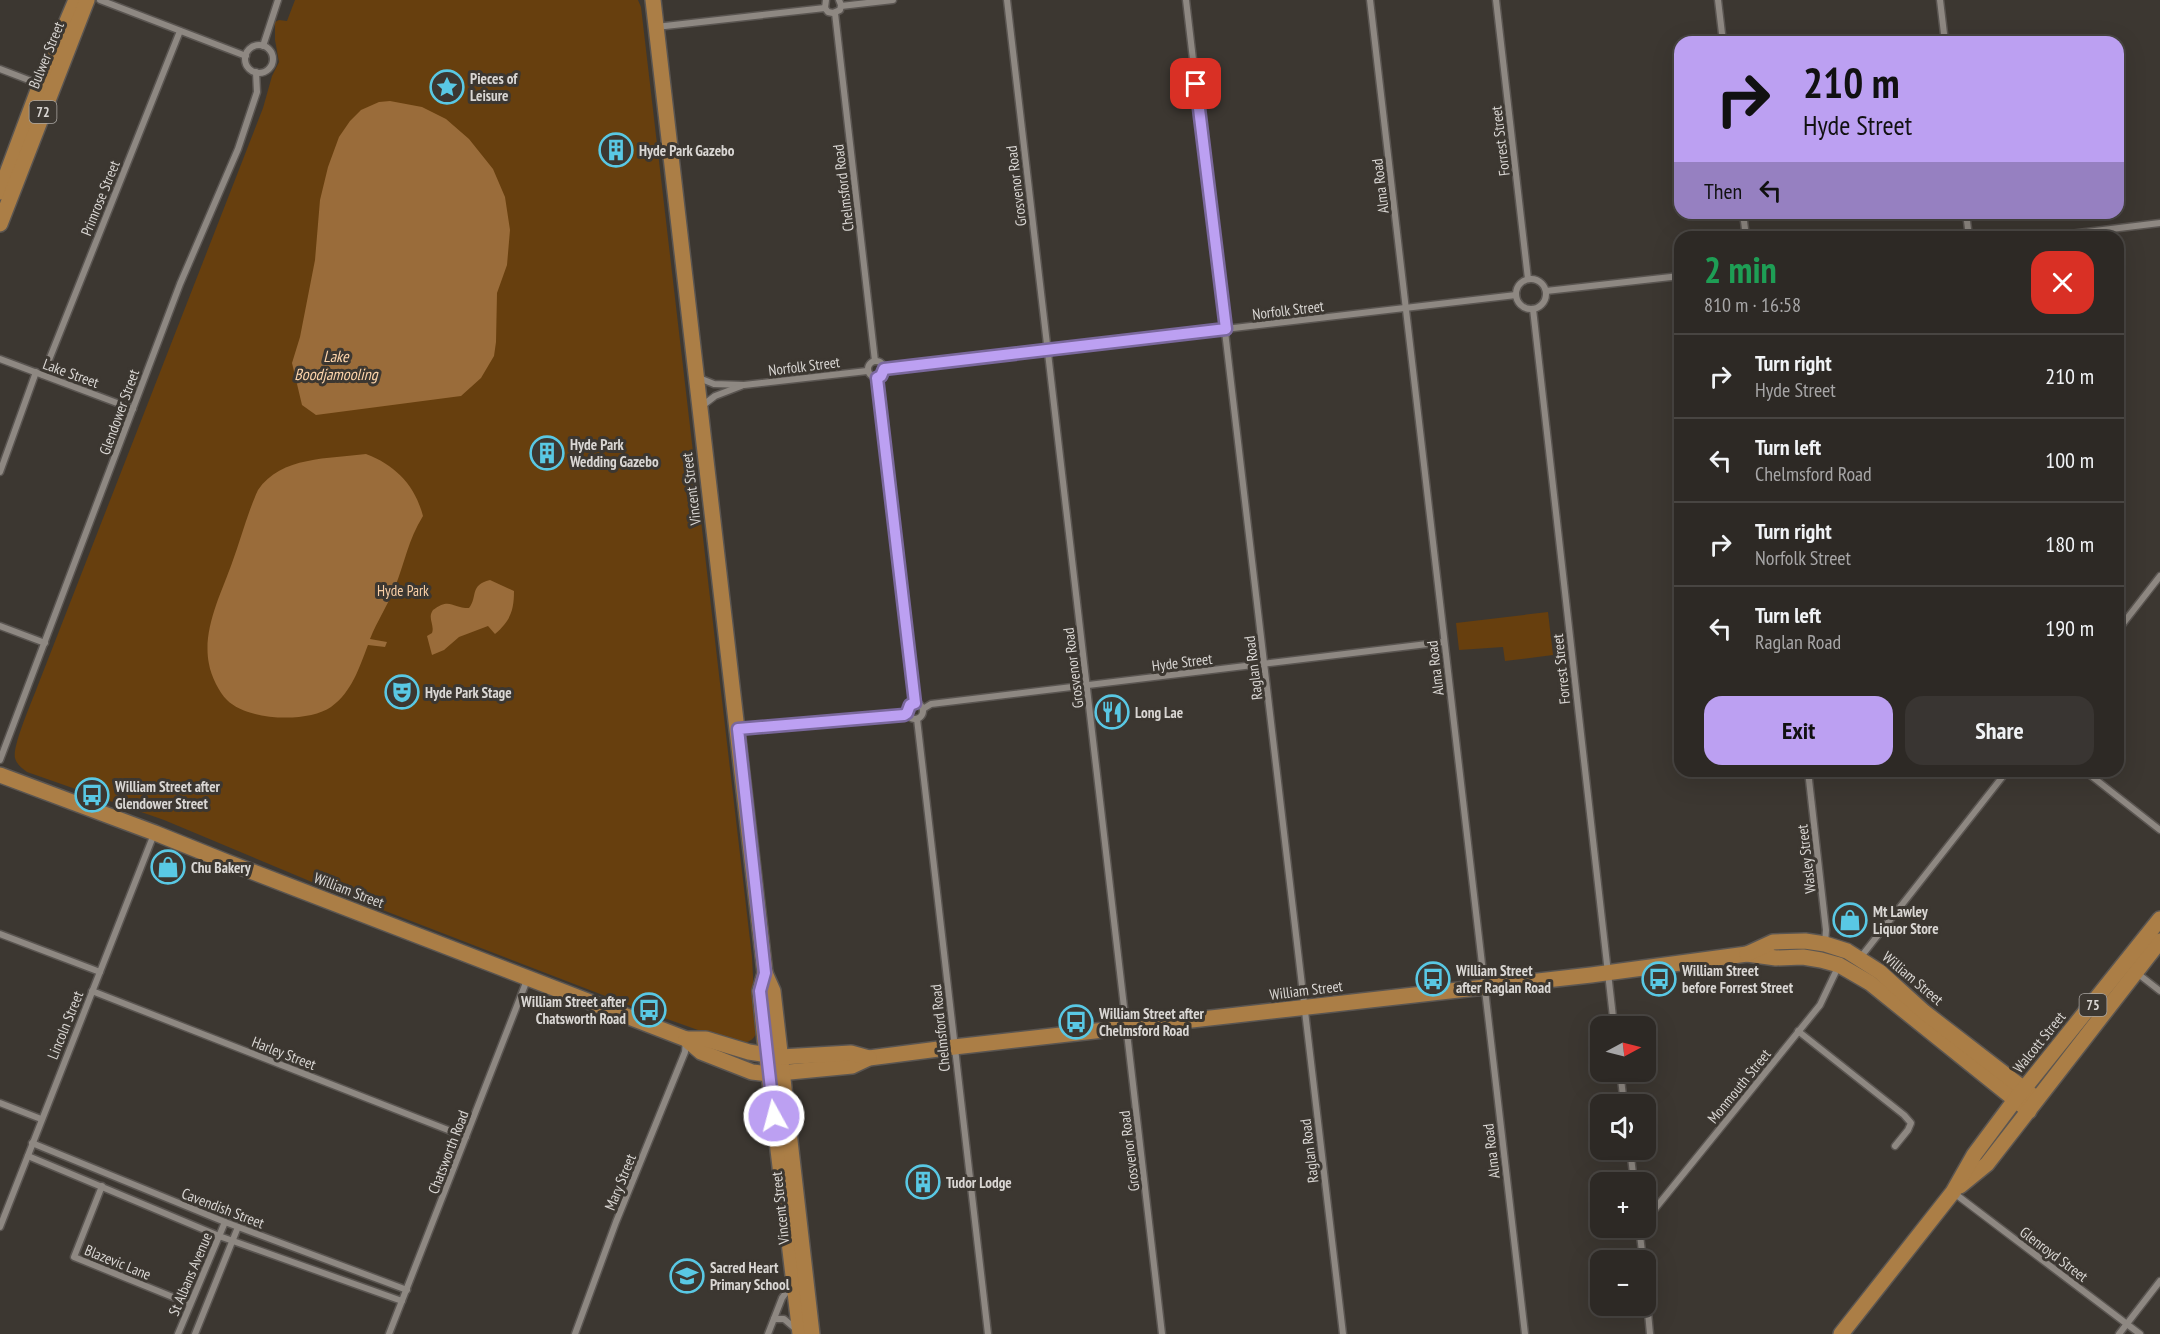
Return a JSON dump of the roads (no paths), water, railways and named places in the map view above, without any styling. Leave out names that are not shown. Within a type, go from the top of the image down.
[{"type":"main road","name":"Bulwer Street","points":[[46,87],[76,0]]},
{"type":"main road","name":"Bulwer Street","points":[[0,192],[87,0]]},
{"type":"main road","name":"Vincent Street","points":[[653,0],[765,973],[773,991],[774,1056],[804,1334]]},
{"type":"main road","name":"Bulwer Street","points":[[0,224],[11,164]]},
{"type":"main road","name":"William Street","points":[[0,775],[686,1039],[701,1052],[752,1072],[776,1074],[852,1066],[869,1058],[954,1047],[1305,1008],[1747,954],[1776,958],[1803,957],[1839,964],[1870,983],[2033,1105]]},
{"type":"main road","name":"Walcott Street","points":[[1953,1192],[1987,1164],[2033,1105],[2130,968],[2160,919]]},
{"type":"main road","name":"William Street","points":[[1747,954],[1773,942],[1805,941],[1847,951],[1880,972],[2019,1094]]},
{"type":"main road","name":"Walcott Street","points":[[1841,1334],[1953,1192],[1974,1155],[2019,1094],[2130,968],[2160,941]]},
{"type":"main road","name":"William Street","points":[[686,1039],[706,1039],[774,1056],[851,1053],[869,1058]]},
{"type":"main road","name":"Vincent Street","points":[[776,1074],[794,1282],[804,1334]]},
{"type":"street","points":[[100,0],[246,56]]},
{"type":"street","points":[[262,46],[278,0]]},
{"type":"street","points":[[825,8],[826,0]]},
{"type":"street","points":[[825,8],[828,12],[835,13],[840,10],[840,3],[892,0]]},
{"type":"street","name":"Grosvenor Road","points":[[1007,0],[1162,1334]]},
{"type":"street","name":"Raglan Road","points":[[1186,0],[1343,1334]]},
{"type":"street","name":"Alma Road","points":[[1370,0],[1525,1334]]},
{"type":"street","name":"Forrest Street","points":[[1496,0],[1528,279]]},
{"type":"street","points":[[1718,0],[1722,36]]},
{"type":"street","points":[[1940,0],[1944,36]]},
{"type":"street","points":[[656,27],[825,8]]},
{"type":"street","name":"Chelmsford Road","points":[[835,13],[875,361]]},
{"type":"street","name":"Primrose Street","points":[[0,472],[180,31]]},
{"type":"street","points":[[262,46],[271,52],[272,63],[266,71],[256,72],[248,67],[246,56],[251,48],[262,46]]},
{"type":"street","points":[[0,69],[46,87]]},
{"type":"street","name":"Glendower Street","points":[[0,760],[180,284],[238,149],[257,92],[256,72]]},
{"type":"street","points":[[2095,231],[2160,223]]},
{"type":"street","points":[[1546,291],[1674,277]]},
{"type":"street","points":[[1528,279],[1536,279],[1543,284],[1546,291],[1543,303],[1533,309],[1525,308],[1519,303],[1516,295],[1521,282],[1528,279]]},
{"type":"street","name":"Norfolk Street","points":[[884,369],[1516,295]]},
{"type":"street","name":"Forrest Street","points":[[1533,309],[1613,1016]]},
{"type":"street","name":"Lake Street","points":[[0,359],[134,409]]},
{"type":"street","points":[[875,361],[879,362],[884,369],[881,376],[877,378],[869,375],[867,370],[871,362],[875,361]]},
{"type":"street","name":"Norfolk Street","points":[[696,376],[714,384],[744,385],[867,370]]},
{"type":"street","points":[[877,378],[915,703]]},
{"type":"street","name":"Norfolk Street","points":[[700,408],[716,396],[744,385]]},
{"type":"street","points":[[2124,622],[2160,576]]},
{"type":"street","points":[[0,626],[45,643]]},
{"type":"street","name":"Hyde Street","points":[[923,709],[931,704],[1444,642]]},
{"type":"street","points":[[915,703],[920,704],[923,709],[922,716],[917,719],[910,718],[907,713],[908,707],[915,703]]},
{"type":"street","points":[[738,729],[907,713]]},
{"type":"street","name":"Chelmsford Road","points":[[917,719],[988,1334]]},
{"type":"street","name":"Wasley Street","points":[[1809,777],[1826,930],[1825,944]]},
{"type":"street","points":[[1860,958],[2002,777]]},
{"type":"street","points":[[2093,777],[2160,830]]},
{"type":"street","name":"Lincoln Street","points":[[0,1227],[155,833]]},
{"type":"street","points":[[0,934],[99,972]]},
{"type":"street","name":"Monmouth Street","points":[[1656,1208],[1820,1005],[1839,964]]},
{"type":"street","points":[[2130,968],[2160,991]]},
{"type":"street","name":"Chatsworth Road","points":[[389,1334],[528,978]]},
{"type":"street","name":"Harley Street","points":[[92,991],[466,1137]]},
{"type":"street","points":[[1798,1031],[1911,1123],[1895,1146]]},
{"type":"street","name":"Mary Street","points":[[575,1334],[616,1222],[685,1052],[686,1039]]},
{"type":"street","points":[[0,1103],[41,1119]]},
{"type":"street","name":"Cavendish Street","points":[[32,1143],[225,1222],[407,1290]]},
{"type":"street","name":"Cavendish Street","points":[[28,1156],[219,1236],[402,1301]]},
{"type":"street","name":"Blazevic Lane","points":[[102,1186],[74,1257],[190,1304]]},
{"type":"street","name":"Glenroyd Street","points":[[1953,1192],[2140,1334]]},
{"type":"street","name":"St Albans Avenue","points":[[178,1334],[225,1222]]},
{"type":"street","name":"St Albans Avenue","points":[[195,1334],[238,1227]]},
{"type":"street","points":[[2119,1334],[2160,1281]]},
{"type":"street","points":[[768,1334],[782,1298],[794,1282]]},
{"type":"street","points":[[1648,1316],[1650,1334]]},
{"type":"street","points":[[774,1318],[789,1322],[804,1334]]},
{"type":"water","name":"Lake Boodjamooling","points":[[390,101],[422,107],[446,119],[469,139],[493,169],[505,197],[510,230],[507,265],[497,293],[494,356],[481,378],[461,396],[316,415],[302,405],[292,363],[300,337],[315,260],[320,200],[328,167],[339,137],[350,121],[361,110],[379,102]]},
{"type":"water","points":[[366,454],[395,470],[415,495],[423,516],[410,542],[392,594],[370,639],[387,642],[385,647],[368,645],[350,687],[338,701],[321,712],[308,716],[278,717],[263,716],[237,707],[224,697],[213,679],[209,664],[208,638],[218,600],[258,490],[279,471],[293,465],[307,461]]},
{"type":"water","points":[[490,580],[514,591],[512,610],[508,620],[495,634],[488,626],[459,637],[444,650],[432,655],[427,636],[432,633],[431,613],[433,610],[443,604],[469,608],[476,588]]},
{"type":"place","name":"Pieces of Leisure","points":[[447,87]]},
{"type":"place","name":"Hyde Park Gazebo","points":[[616,150]]},
{"type":"place","name":"Hyde Park Wedding Gazebo","points":[[547,453]]},
{"type":"place","name":"Hyde Park Stage","points":[[402,692]]},
{"type":"place","name":"Long Lae","points":[[1112,712]]},
{"type":"place","name":"William Street after Glendower Street","points":[[92,795]]},
{"type":"place","name":"Chu Bakery","points":[[168,867]]},
{"type":"place","name":"Mt Lawley Liquor Store","points":[[1850,920]]},
{"type":"place","name":"William Street after Raglan Road","points":[[1433,979]]},
{"type":"place","name":"William Street before Forrest Street","points":[[1659,979]]},
{"type":"place","name":"William Street after Chatsworth Road","points":[[649,1010]]},
{"type":"place","name":"William Street after Chelmsford Road","points":[[1076,1022]]},
{"type":"place","name":"Tudor Lodge","points":[[923,1182]]},
{"type":"place","name":"Sacred Heart Primary School","points":[[687,1276]]},
{"type":"park label","name":"Hyde Park","points":[[403,590]]}]
